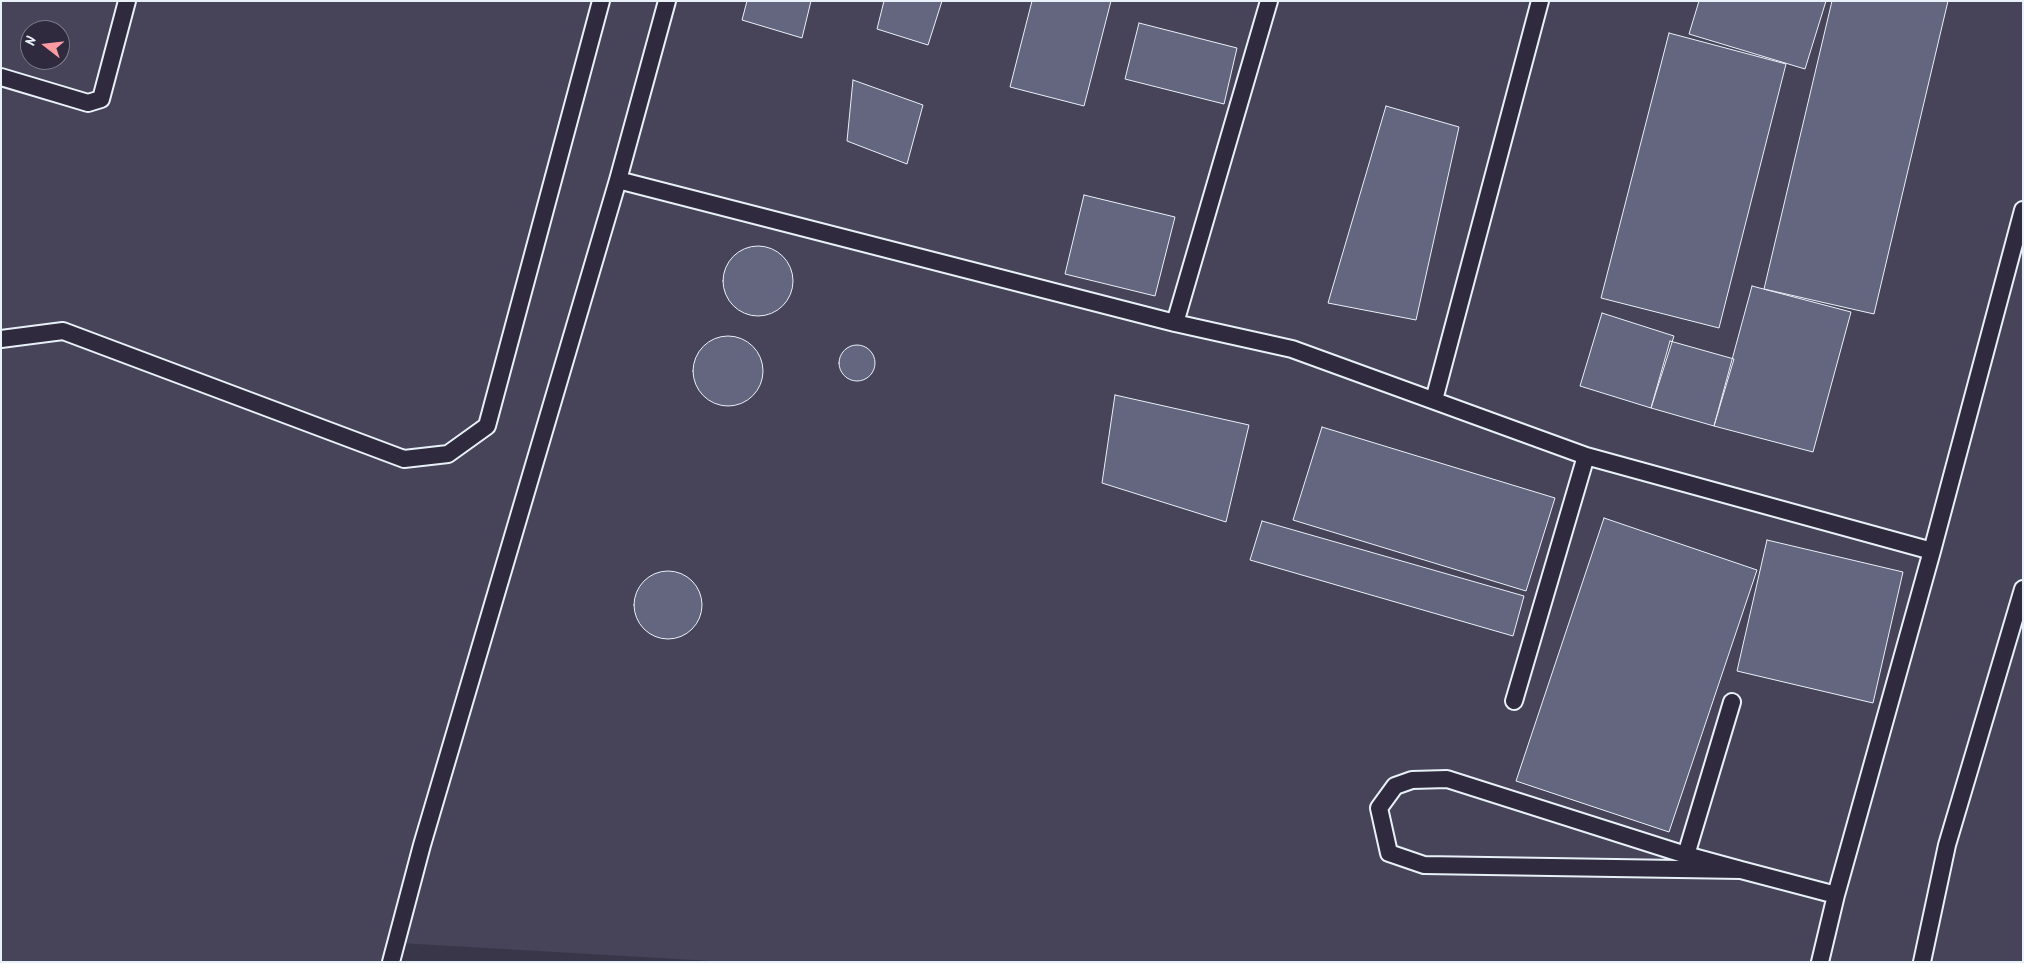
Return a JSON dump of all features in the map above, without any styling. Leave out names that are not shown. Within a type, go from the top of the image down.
[{"type":"lane","points":[[1,78],[88,103],[101,99],[127,1]]},
{"type":"lane","points":[[1,339],[63,331],[404,459],[448,454],[487,426],[601,1]]},
{"type":"lane","points":[[391,962],[424,836],[618,180],[667,1]]},
{"type":"lane","points":[[1174,322],[1269,1]]},
{"type":"lane","points":[[1434,400],[1540,1]]},
{"type":"lane","points":[[618,180],[1174,322],[1292,349],[1586,456],[1932,552]]},
{"type":"lane","points":[[1820,962],[1836,895],[1932,552],[2023,210]]},
{"type":"lane","points":[[1514,701],[1586,456]]},
{"type":"lane","points":[[1922,962],[1947,845],[2023,589]]},
{"type":"lane","points":[[1686,855],[1732,702]]},
{"type":"lane","points":[[1741,870],[1424,865],[1389,853],[1379,808],[1394,786],[1412,780],[1447,779],[1686,855],[1836,895]]},
{"type":"shaded area","points":[[1,1],[2023,1],[2023,962],[729,962],[400,943],[393,962],[1,962]]},
{"type":"building","points":[[747,1],[811,1],[802,38],[742,20]]},
{"type":"building","points":[[884,1],[942,1],[928,45],[877,29]]},
{"type":"building","points":[[1032,1],[1111,1],[1084,106],[1010,87]]},
{"type":"building","points":[[1699,1],[1826,1],[1805,69],[1689,34]]},
{"type":"building","points":[[1832,1],[1948,1],[1874,314],[1764,289]]},
{"type":"building","points":[[1139,23],[1237,48],[1224,104],[1125,79]]},
{"type":"building","points":[[1669,33],[1786,64],[1719,328],[1601,298]]},
{"type":"building","points":[[853,80],[923,105],[907,164],[847,141]]},
{"type":"building","points":[[1386,106],[1459,127],[1416,320],[1328,303]]},
{"type":"building","points":[[1084,195],[1175,217],[1155,296],[1065,274]]},
{"type":"building","points":[[758,246],[777,252],[787,262],[793,281],[787,300],[777,310],[758,316],[739,310],[729,300],[723,281],[729,262],[739,252]]},
{"type":"building","points":[[1752,286],[1851,312],[1813,452],[1714,426]]},
{"type":"building","points":[[1602,313],[1674,336],[1651,408],[1580,386]]},
{"type":"building","points":[[728,336],[747,342],[757,352],[763,371],[757,390],[747,400],[728,406],[709,400],[699,390],[693,371],[699,352],[709,342]]},
{"type":"building","points":[[1670,341],[1734,359],[1714,426],[1651,408]]},
{"type":"building","points":[[857,345],[864,346],[870,350],[874,356],[874,370],[870,376],[864,380],[857,381],[850,380],[844,376],[840,370],[839,363],[840,356],[844,350],[850,346]]},
{"type":"building","points":[[1115,395],[1249,425],[1226,522],[1102,483]]},
{"type":"building","points":[[1322,427],[1555,498],[1526,591],[1293,520]]},
{"type":"building","points":[[1604,518],[1757,570],[1669,832],[1516,781]]},
{"type":"building","points":[[1262,521],[1524,596],[1513,636],[1250,560]]},
{"type":"building","points":[[1767,540],[1903,572],[1873,703],[1737,671]]},
{"type":"building","points":[[661,571],[675,571],[687,576],[697,586],[702,598],[702,612],[697,624],[687,634],[675,639],[661,639],[649,634],[639,624],[634,612],[634,598],[639,586],[649,576]]}]
